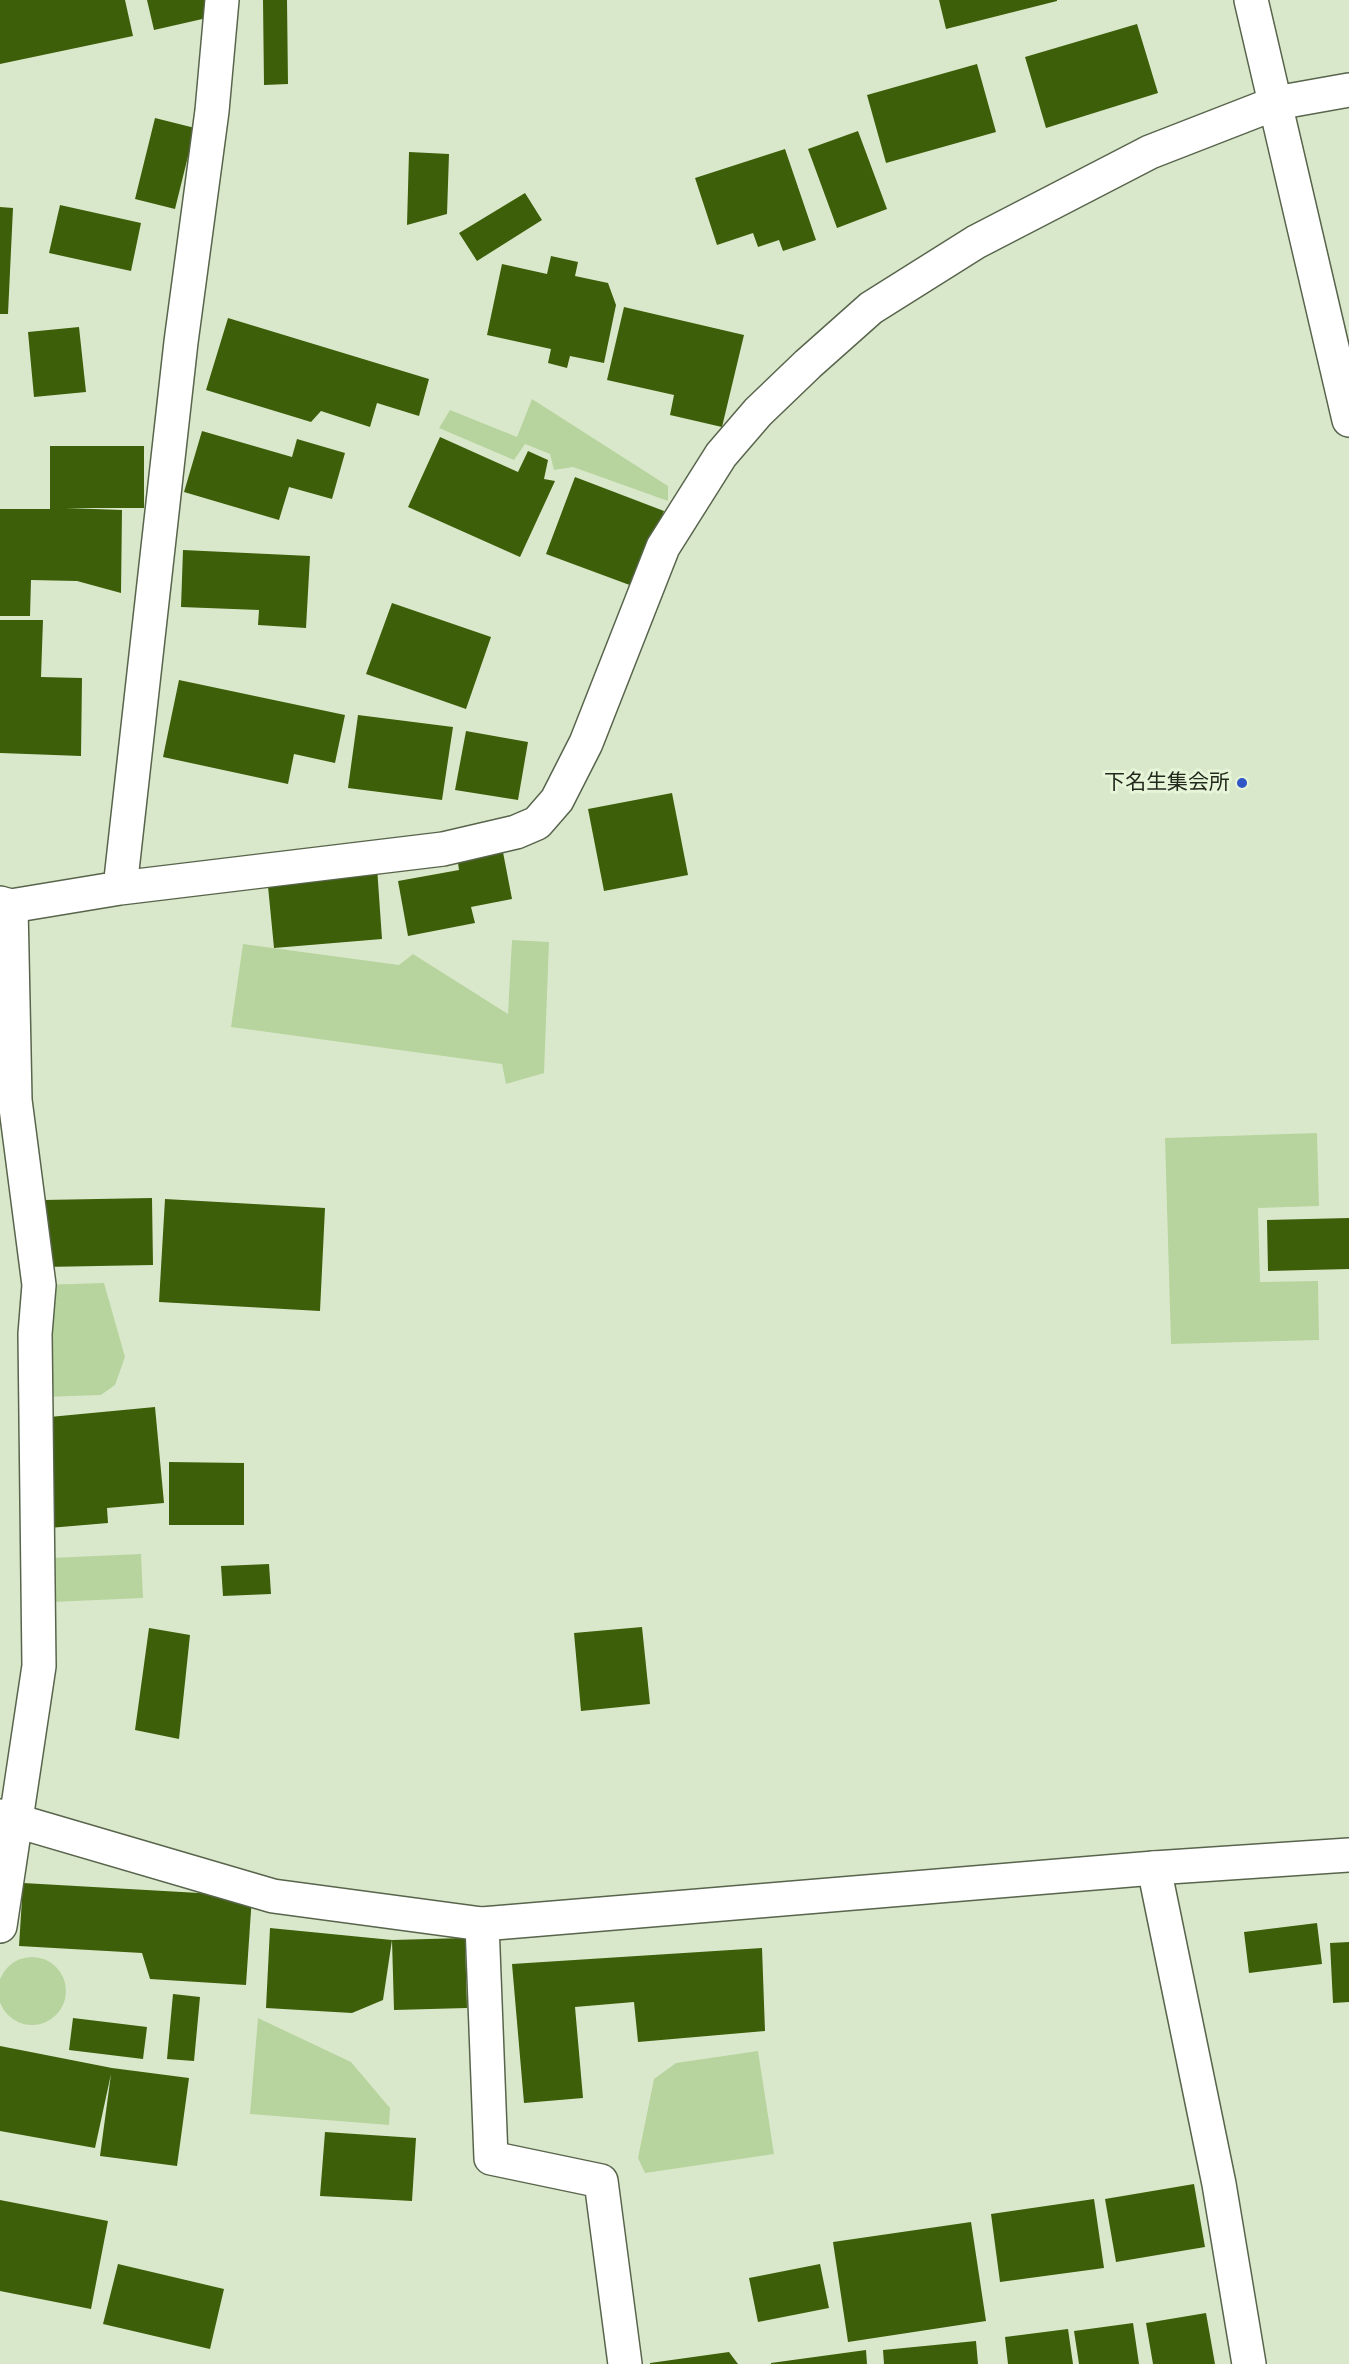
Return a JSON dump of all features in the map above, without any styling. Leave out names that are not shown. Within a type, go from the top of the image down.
[{"type":"street","points":[[120,888],[181,342],[212,111],[222,0]]},
{"type":"street","points":[[1251,0],[1349,420]]},
{"type":"street","points":[[0,1926],[8,1818],[39,1666],[35,1334],[39,1285],[15,1100],[5,904],[443,849],[516,832],[537,823],[557,800],[586,743],[663,547],[721,455],[766,404],[871,308],[976,242],[1150,152],[1276,103],[1349,90]]},
{"type":"street","points":[[8,1818],[273,1896],[482,1923],[1154,1868],[1349,1856]]},
{"type":"street","points":[[1154,1868],[1220,2184],[1249,2364]]},
{"type":"street","points":[[482,1923],[491,2158],[601,2181],[625,2364]]},
{"type":"green space","points":[[532,399],[668,486],[668,501],[573,467],[554,470],[550,454],[525,444],[514,460],[439,428],[450,410],[517,437]]},
{"type":"green space","points":[[512,940],[549,942],[544,1073],[506,1084],[502,1064],[231,1027],[243,944],[399,965],[413,954],[508,1014]]},
{"type":"green space","points":[[1317,1133],[1319,1206],[1258,1208],[1260,1282],[1318,1281],[1319,1340],[1171,1344],[1165,1138]]},
{"type":"green space","points":[[104,1283],[125,1357],[115,1385],[101,1395],[43,1397],[39,1285]]},
{"type":"green space","points":[[141,1554],[143,1598],[52,1602],[50,1558]]},
{"type":"green space","points":[[25,1957],[39,1957],[51,1962],[61,1972],[66,1991],[61,2010],[51,2020],[39,2025],[25,2025],[13,2020],[3,2010],[-2,1998],[-2,1984],[3,1972],[13,1962]]},
{"type":"green space","points":[[258,2018],[351,2062],[390,2108],[389,2125],[250,2114]]},
{"type":"green space","points":[[758,2051],[774,2154],[645,2173],[638,2158],[654,2079],[676,2063]]},
{"type":"building","points":[[0,0],[125,0],[133,36],[0,64]]},
{"type":"building","points":[[147,0],[216,0],[220,15],[154,30]]},
{"type":"building","points":[[263,0],[287,0],[288,84],[264,85]]},
{"type":"building","points":[[939,0],[1057,0],[1057,1],[946,29]]},
{"type":"building","points":[[1137,24],[1158,93],[1046,128],[1025,57]]},
{"type":"building","points":[[977,64],[996,132],[886,163],[867,95]]},
{"type":"building","points":[[155,118],[195,128],[175,209],[135,199]]},
{"type":"building","points":[[858,131],[887,209],[837,228],[808,149]]},
{"type":"building","points":[[785,149],[816,240],[783,251],[779,240],[758,247],[753,233],[717,245],[695,178]]},
{"type":"building","points":[[409,152],[449,154],[447,214],[407,225]]},
{"type":"building","points":[[525,193],[542,220],[477,261],[459,233]]},
{"type":"building","points":[[60,205],[141,223],[131,271],[49,253]]},
{"type":"building","points":[[0,207],[13,208],[8,314],[0,314]]},
{"type":"building","points":[[551,256],[578,262],[575,276],[608,283],[616,305],[604,363],[570,356],[567,368],[548,363],[551,349],[487,335],[502,264],[547,274]]},
{"type":"building","points":[[624,307],[744,335],[722,427],[670,415],[674,395],[607,380]]},
{"type":"building","points":[[228,318],[429,379],[419,416],[377,403],[370,427],[321,411],[311,422],[206,390]]},
{"type":"building","points":[[79,327],[86,392],[34,397],[28,332]]},
{"type":"building","points":[[202,431],[292,457],[297,439],[345,453],[332,499],[289,487],[279,520],[184,492]]},
{"type":"building","points":[[440,437],[518,472],[528,451],[548,460],[544,479],[555,481],[520,557],[408,507]]},
{"type":"building","points":[[50,446],[144,446],[144,508],[66,508],[122,510],[121,593],[77,581],[31,580],[30,616],[0,616],[0,509],[50,509]]},
{"type":"building","points":[[575,477],[664,511],[635,587],[546,554]]},
{"type":"building","points":[[183,550],[310,556],[306,628],[258,625],[259,610],[181,607]]},
{"type":"building","points":[[392,603],[491,637],[466,709],[366,674]]},
{"type":"building","points":[[0,620],[43,620],[41,677],[82,678],[81,756],[0,753]]},
{"type":"building","points":[[179,680],[345,715],[335,763],[294,754],[288,784],[163,757]]},
{"type":"building","points":[[358,715],[453,727],[442,800],[348,788]]},
{"type":"building","points":[[466,731],[528,742],[518,800],[455,790]]},
{"type":"building","points":[[672,793],[688,875],[604,891],[588,809]]},
{"type":"building","points":[[502,847],[512,899],[471,907],[475,923],[408,936],[398,881],[459,870],[457,856]]},
{"type":"building","points":[[377,867],[382,939],[274,948],[267,876]]},
{"type":"building","points":[[152,1198],[153,1265],[44,1267],[43,1200]]},
{"type":"building","points":[[165,1199],[325,1208],[320,1311],[159,1302]]},
{"type":"building","points":[[1349,1218],[1349,1269],[1268,1271],[1267,1220]]},
{"type":"building","points":[[155,1407],[164,1503],[107,1508],[108,1523],[49,1528],[39,1418]]},
{"type":"building","points":[[169,1462],[244,1463],[244,1525],[169,1525]]},
{"type":"building","points":[[269,1564],[271,1594],[223,1596],[221,1566]]},
{"type":"building","points":[[642,1627],[650,1704],[581,1711],[574,1633]]},
{"type":"building","points":[[149,1628],[190,1635],[179,1739],[135,1730]]},
{"type":"building","points":[[23,1883],[252,1896],[246,1985],[150,1979],[142,1953],[19,1946]]},
{"type":"building","points":[[1317,1923],[1322,1964],[1249,1973],[1244,1932]]},
{"type":"building","points":[[270,1928],[392,1940],[383,2000],[352,2013],[266,2008]]},
{"type":"building","points":[[465,1938],[467,2008],[394,2010],[392,1940]]},
{"type":"building","points":[[1349,1942],[1349,2002],[1333,2003],[1330,1943]]},
{"type":"building","points":[[762,1948],[765,2031],[638,2042],[634,2002],[575,2007],[583,2098],[524,2103],[512,1964]]},
{"type":"building","points":[[173,1994],[200,1997],[194,2061],[167,2059]]},
{"type":"building","points":[[73,2018],[147,2027],[143,2059],[69,2050]]},
{"type":"building","points":[[0,2046],[112,2068],[189,2078],[177,2166],[100,2156],[111,2074],[95,2148],[0,2131]]},
{"type":"building","points":[[325,2132],[416,2138],[412,2201],[320,2196]]},
{"type":"building","points":[[1194,2184],[1205,2247],[1116,2262],[1105,2199]]},
{"type":"building","points":[[1094,2199],[1104,2268],[1000,2282],[991,2214]]},
{"type":"building","points":[[0,2200],[108,2221],[91,2309],[0,2291]]},
{"type":"building","points":[[971,2222],[986,2321],[848,2342],[833,2242]]},
{"type":"building","points":[[118,2264],[224,2289],[210,2349],[103,2324]]},
{"type":"building","points":[[820,2264],[829,2308],[758,2322],[749,2278]]},
{"type":"building","points":[[1206,2313],[1215,2364],[1153,2364],[1146,2323]]},
{"type":"building","points":[[1133,2323],[1139,2364],[1079,2364],[1074,2331]]},
{"type":"building","points":[[1068,2329],[1073,2364],[1008,2364],[1005,2337]]},
{"type":"building","points":[[976,2341],[978,2364],[884,2364],[883,2350]]},
{"type":"building","points":[[866,2350],[867,2364],[771,2364],[771,2363]]},
{"type":"building","points":[[729,2352],[738,2364],[650,2364],[650,2363]]},
{"type":"place","name":"下名生集会所","points":[[1242,783]]}]
